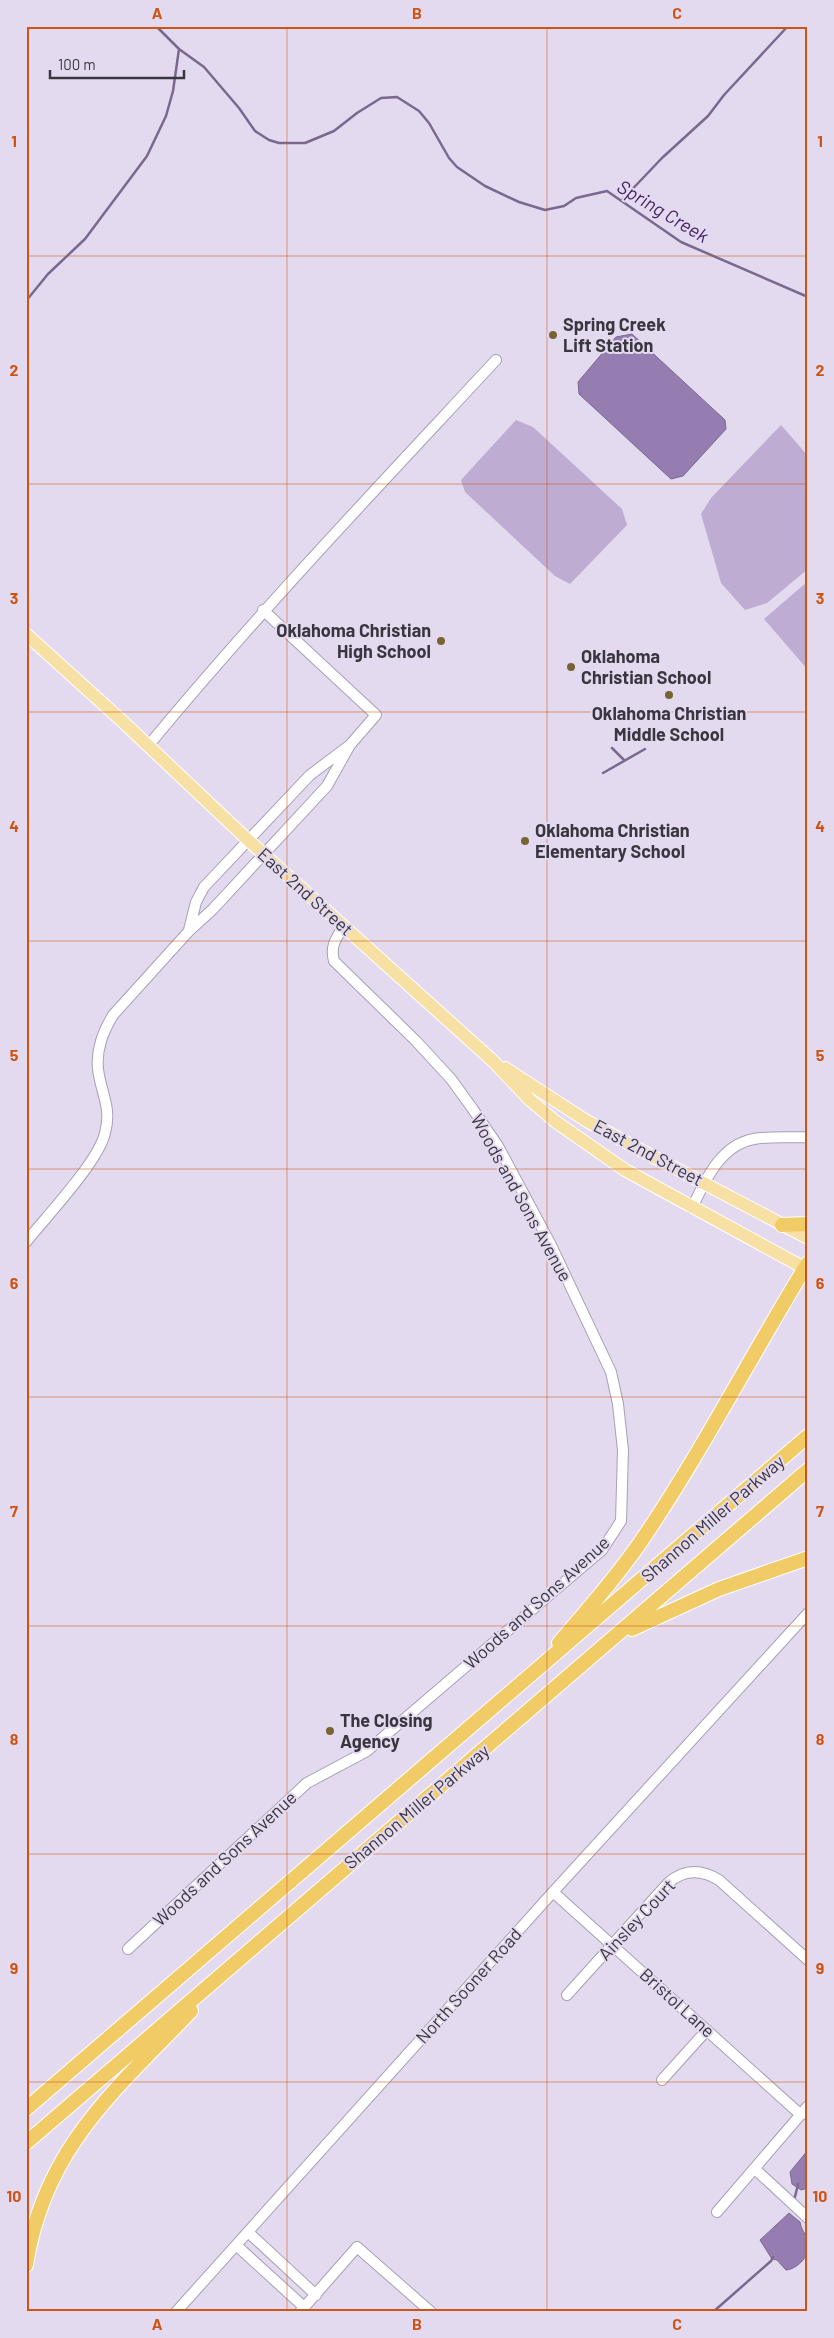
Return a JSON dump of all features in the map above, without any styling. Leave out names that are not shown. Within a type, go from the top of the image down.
[{"type":"highway","points":[[782,1225],[808,1224]]},
{"type":"highway","points":[[525,1682],[597,1600],[646,1534],[807,1267]]},
{"type":"highway","name":"Shannon Miller Parkway","points":[[26,2108],[236,1926],[525,1682],[808,1436]]},
{"type":"highway","name":"Shannon Miller Parkway","points":[[26,2143],[808,1470]]},
{"type":"highway","points":[[616,1637],[719,1589],[808,1558]]},
{"type":"highway","points":[[26,2265],[42,2199],[62,2159],[77,2135],[100,2106],[251,1948]]},
{"type":"main road","name":"East 2nd Street","points":[[26,634],[121,720],[248,840],[492,1061],[530,1100],[556,1122],[625,1170],[692,1208],[807,1267]]},
{"type":"main road","name":"East 2nd Street","points":[[492,1061],[585,1120],[808,1238]]},
{"type":"street","points":[[148,746],[217,662],[263,610],[496,360]]},
{"type":"street","points":[[26,1242],[94,1158],[105,1136],[108,1111],[98,1070],[98,1055],[105,1028],[113,1015],[189,931],[213,909],[327,786],[350,745],[376,715],[263,610]]},
{"type":"street","points":[[189,931],[196,902],[204,888],[310,775],[350,745]]},
{"type":"street","name":"Woods and Sons Avenue","points":[[128,1949],[307,1783],[368,1751],[602,1550],[621,1522],[623,1450],[618,1404],[611,1372],[550,1243],[498,1146],[451,1079],[422,1047],[334,960],[332,952],[334,940],[344,926]]},
{"type":"street","points":[[692,1208],[704,1183],[716,1165],[735,1147],[752,1139],[808,1138]]},
{"type":"street","name":"North Sooner Road","points":[[176,2312],[553,1892],[808,1613]]},
{"type":"street","name":"Ainsley Court","points":[[567,1995],[672,1879],[698,1871],[719,1880],[808,1960]]},
{"type":"street","name":"Bristol Lane","points":[[553,1892],[800,2115]]},
{"type":"street","points":[[662,2080],[707,2030]]},
{"type":"street","points":[[716,2212],[808,2106]]},
{"type":"street","points":[[755,2169],[808,2218]]},
{"type":"street","points":[[248,2232],[316,2295]]},
{"type":"street","points":[[236,2245],[271,2276],[302,2309],[357,2247],[431,2312]]},
{"type":"street","points":[[271,2276],[282,2263]]},
{"type":"shaded area","points":[[632,334],[725,420],[726,429],[683,476],[671,479],[579,394],[578,382],[616,337]]},
{"type":"shaded area","points":[[516,420],[533,427],[622,509],[627,525],[570,584],[555,576],[465,492],[461,480]]},
{"type":"shaded area","points":[[781,425],[808,456],[808,569],[767,603],[745,610],[721,583],[701,514],[711,498]]},
{"type":"shaded area","points":[[808,581],[808,670],[764,619]]},
{"type":"shaded area","points":[[808,2150],[808,2188],[801,2190],[792,2184],[790,2172]]},
{"type":"shaded area","points":[[789,2213],[800,2222],[809,2246],[803,2260],[795,2267],[786,2270],[777,2260],[772,2259],[760,2240]]},
{"type":"waterway","name":"Spring Creek","points":[[156,26],[179,49],[204,67],[239,108],[255,131],[269,140],[279,143],[305,143],[334,131],[357,113],[381,98],[397,97],[419,111],[429,123],[449,158],[457,167],[485,186],[519,202],[545,210],[564,206],[576,198],[607,191],[681,242],[808,297]]},
{"type":"waterway","points":[[622,200],[662,158],[708,116],[724,95],[788,26]]},
{"type":"waterway","points":[[26,301],[48,274],[85,239],[147,156],[166,116],[173,91],[179,49]]},
{"type":"waterway","points":[[26,460],[26,471]]},
{"type":"waterway","points":[[612,748],[624,760]]},
{"type":"waterway","points":[[603,773],[645,749]]},
{"type":"waterway","points":[[26,908],[26,942]]},
{"type":"waterway","points":[[795,2197],[798,2184]]},
{"type":"waterway","points":[[713,2312],[771,2261],[773,2257]]},
{"type":"place","name":"Spring Creek Lift Station","points":[[553,335]]},
{"type":"place","name":"Oklahoma Christian High School","points":[[441,641]]},
{"type":"place","name":"Oklahoma Christian School","points":[[571,667]]},
{"type":"place","name":"Oklahoma Christian Middle School","points":[[669,695]]},
{"type":"place","name":"Oklahoma Christian Elementary School","points":[[525,841]]},
{"type":"place","name":"The Closing Agency","points":[[330,1731]]}]
